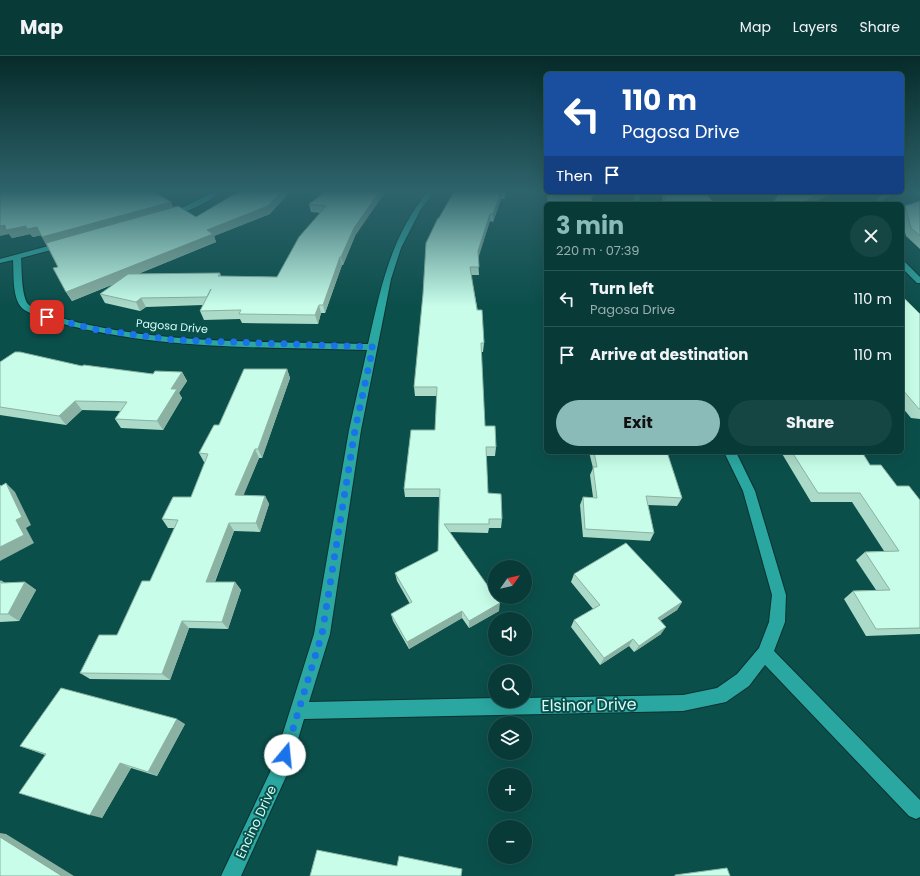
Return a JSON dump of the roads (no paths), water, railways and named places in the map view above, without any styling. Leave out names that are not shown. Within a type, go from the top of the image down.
[{"type":"street","name":"Encino Drive","points":[[231,876],[280,770],[322,634],[355,430],[388,279],[397,248],[407,229]]},
{"type":"street","points":[[0,261],[69,242]]},
{"type":"street","name":"Pagosa Drive","points":[[17,256],[20,296],[25,306],[47,317],[85,327],[174,340],[373,347]]},
{"type":"street","points":[[904,266],[920,281]]},
{"type":"street","name":"Elsinor Drive","points":[[299,711],[683,704],[720,696],[743,680],[765,654],[777,622],[779,595],[749,491],[731,454]]},
{"type":"street","points":[[765,654],[916,808]]}]
